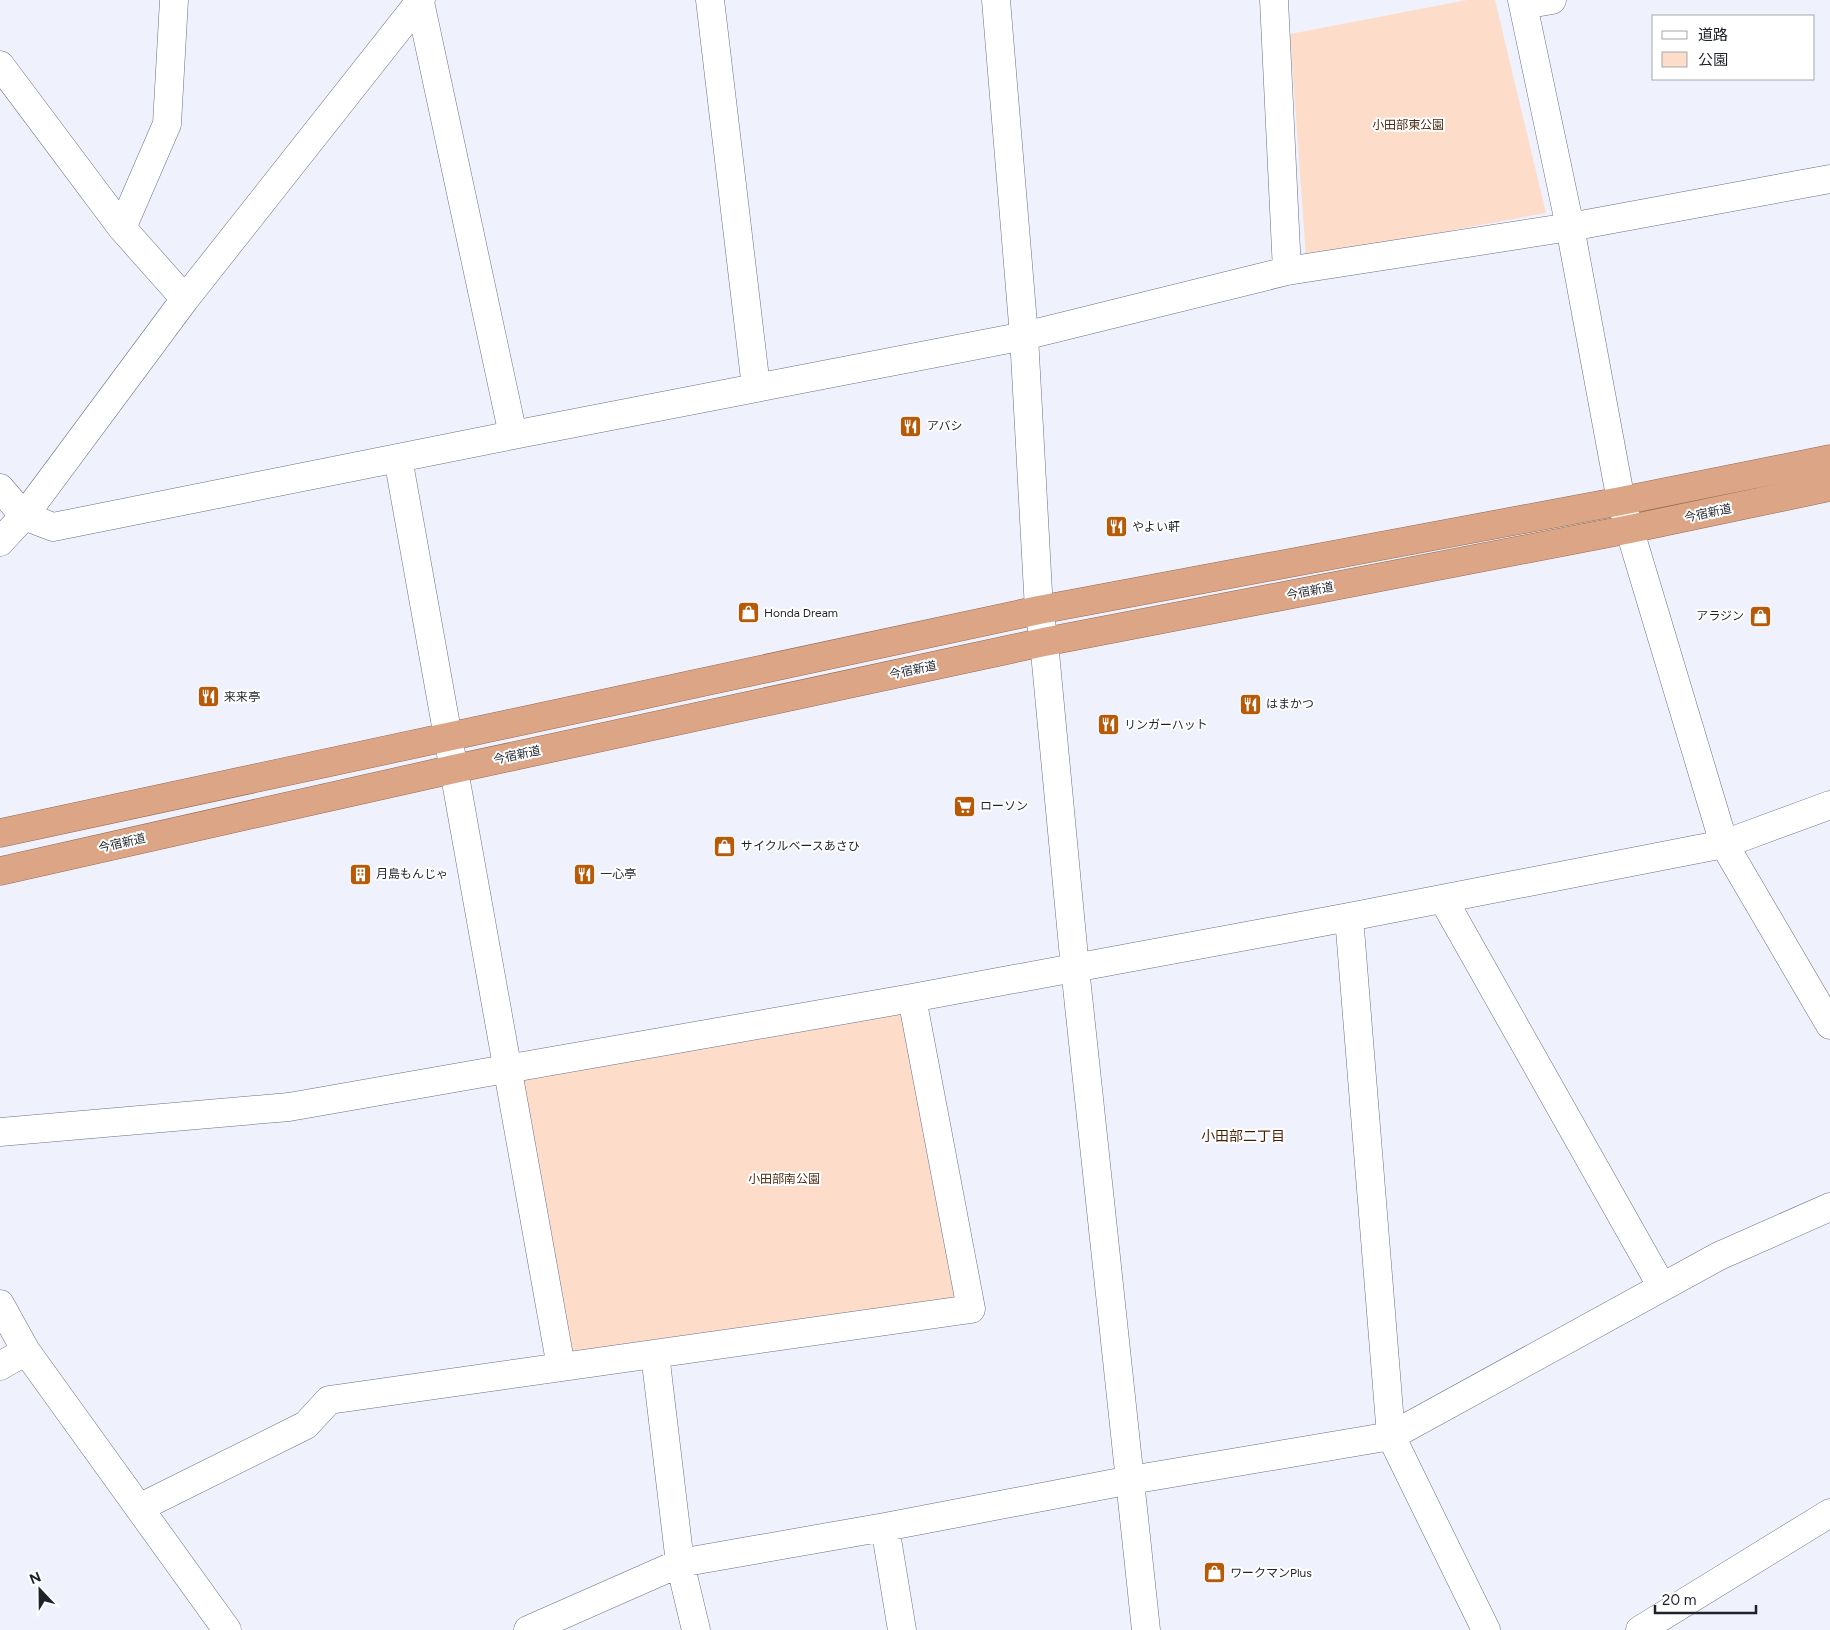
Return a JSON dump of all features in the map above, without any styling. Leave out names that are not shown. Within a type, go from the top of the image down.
[{"type":"highway","points":[[0,833],[1039,610],[1621,501],[1830,459]]},
{"type":"highway","name":"今宿新道","points":[[0,871],[454,769],[1044,642],[1630,529],[1830,487]]},
{"type":"street","points":[[122,228],[167,124],[174,0]]},
{"type":"street","points":[[710,0],[756,387]]},
{"type":"street","points":[[996,0],[1024,336],[1039,610],[1044,642],[1075,968],[1146,1630]]},
{"type":"street","points":[[1274,0],[1287,271]]},
{"type":"street","points":[[1552,0],[1523,3],[1570,227],[1621,501],[1724,844],[1830,1025]]},
{"type":"street","points":[[420,1],[513,435]]},
{"type":"street","points":[[0,542],[24,516],[185,300],[420,1]]},
{"type":"street","points":[[0,65],[122,228],[185,300]]},
{"type":"street","points":[[0,488],[24,516],[52,527],[756,387],[1024,336],[1287,271],[1570,227],[1830,179]]},
{"type":"street","points":[[398,458],[561,1367]]},
{"type":"street","points":[[0,1132],[289,1107],[912,998],[1349,917],[1724,844],[1830,805]]},
{"type":"street","points":[[1443,899],[1662,1287]]},
{"type":"street","points":[[1349,917],[1390,1436],[1486,1630]]},
{"type":"street","points":[[139,1508],[306,1425],[329,1400],[971,1309],[912,998]]},
{"type":"street","points":[[528,1630],[680,1563],[885,1527],[1131,1480],[1390,1436],[1719,1256],[1830,1207]]},
{"type":"street","points":[[0,1304],[26,1351],[227,1630]]},
{"type":"street","points":[[0,1366],[26,1351]]},
{"type":"street","points":[[655,1354],[680,1563],[696,1630]]},
{"type":"street","points":[[1640,1630],[1677,1620],[1830,1513]]},
{"type":"street","points":[[885,1527],[902,1630]]},
{"type":"green space","name":"小田部東公園","points":[[1467,0],[1495,0],[1546,213],[1306,257],[1290,34]]},
{"type":"green space","name":"小田部南公園","points":[[904,1010],[959,1299],[569,1358],[523,1078]]},
{"type":"place","name":"アバシ","points":[[911,426]]},
{"type":"place","name":"やよい軒","points":[[1116,527]]},
{"type":"place","name":"Honda Dream","points":[[748,613]]},
{"type":"place","name":"アラジン","points":[[1760,616]]},
{"type":"place","name":"来来亭","points":[[208,697]]},
{"type":"place","name":"はまかつ","points":[[1250,704]]},
{"type":"place","name":"リンガーハット","points":[[1108,725]]},
{"type":"place","name":"ローソン","points":[[964,806]]},
{"type":"place","name":"サイクルベースあさひ","points":[[725,846]]},
{"type":"place","name":"月島もんじゃ","points":[[360,874]]},
{"type":"place","name":"一心亭","points":[[584,874]]},
{"type":"place","name":"ワークマンPlus","points":[[1214,1573]]},
{"type":"district","name":"小田部二丁目","points":[[1243,1136]]}]
